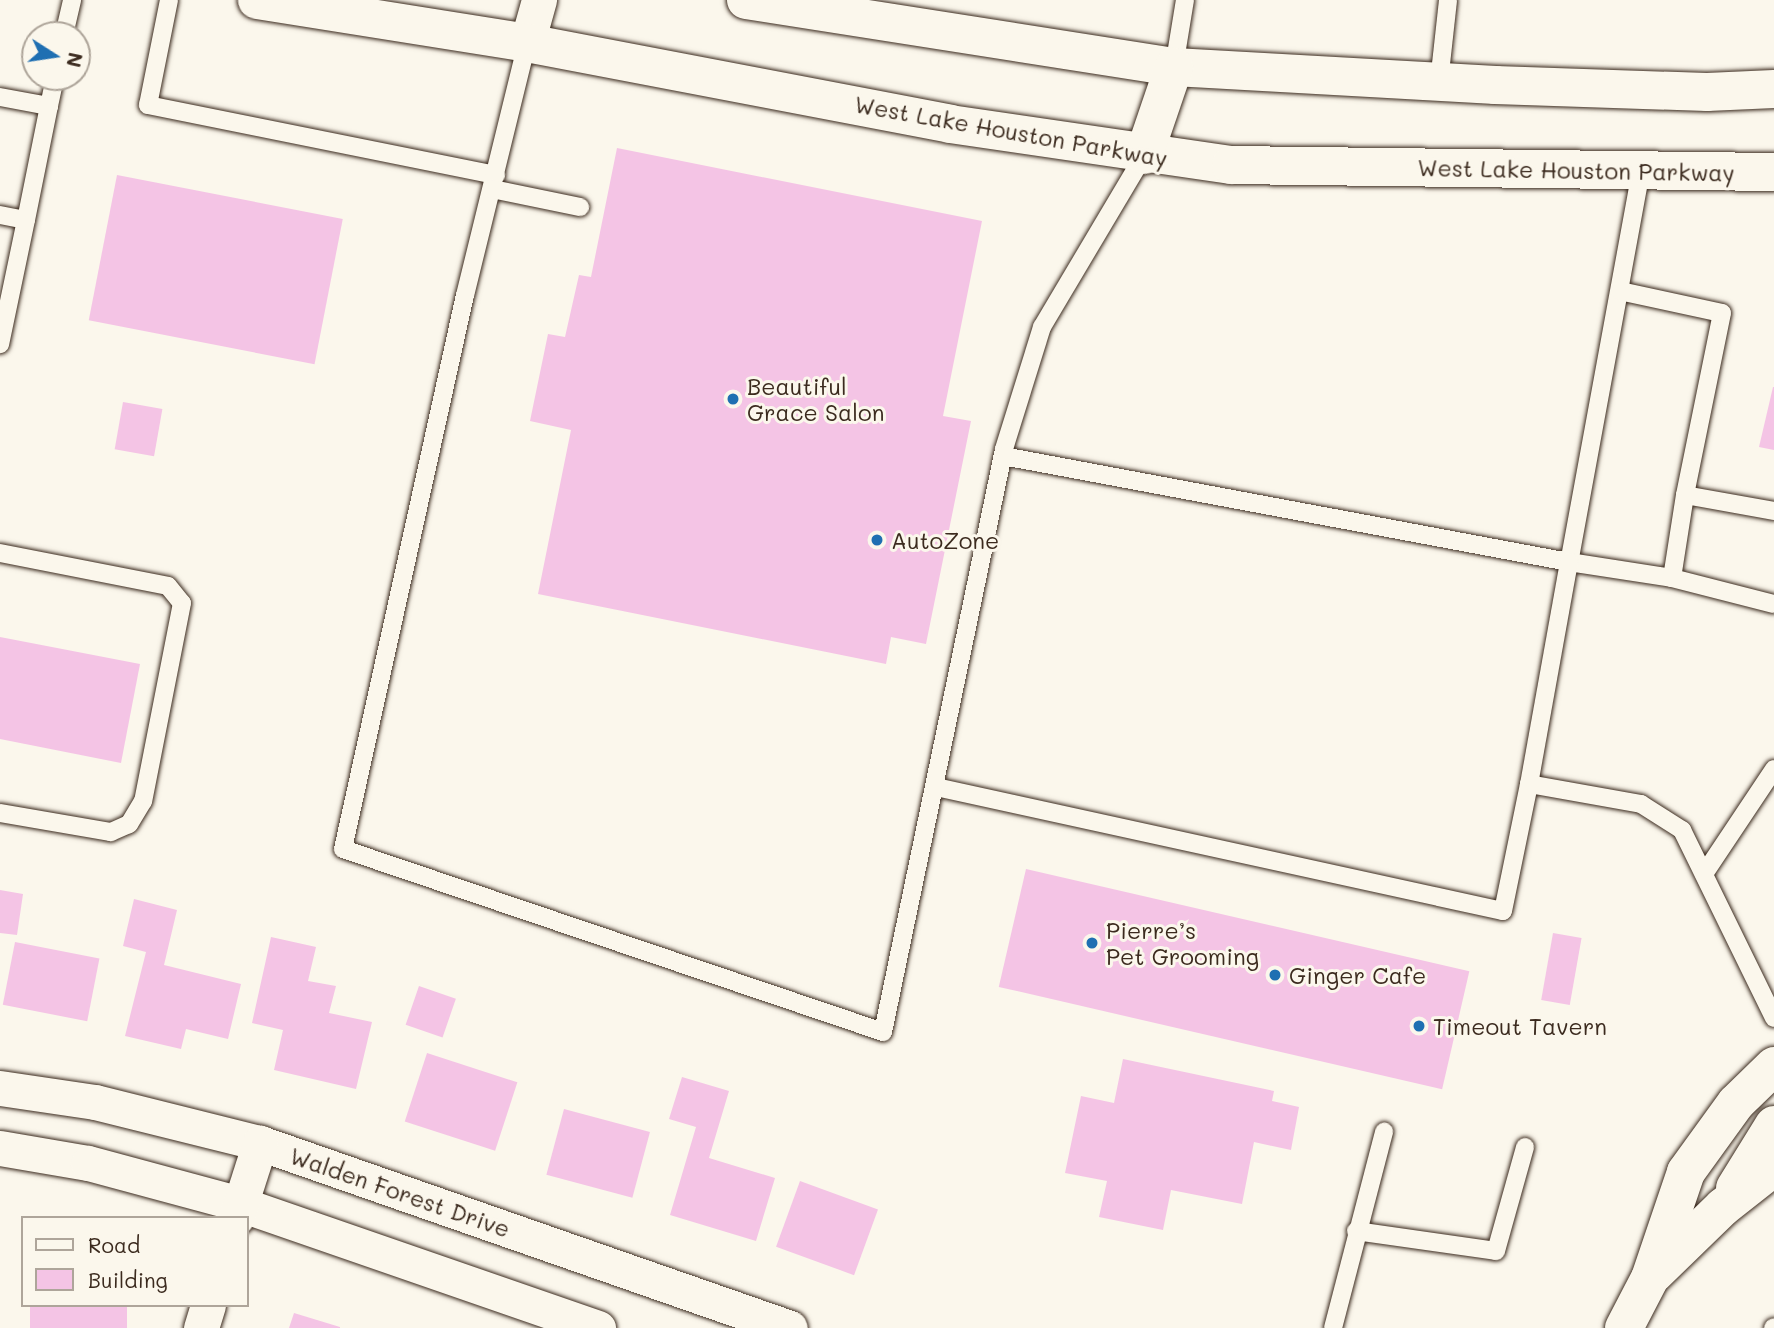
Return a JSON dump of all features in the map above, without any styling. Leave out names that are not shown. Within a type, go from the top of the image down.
[{"type":"main road","name":"West Lake Houston Parkway","points":[[257,0],[527,43],[950,124],[1144,155],[1231,165],[1774,172]]},
{"type":"main road","points":[[746,0],[829,8],[1174,67],[1439,82],[1707,92],[1774,89]]},
{"type":"main road","points":[[1144,155],[1174,67]]},
{"type":"main road","points":[[1624,1328],[1650,1278],[1686,1172],[1736,1103],[1774,1066]]},
{"type":"main road","points":[[1723,1207],[1774,1125]]},
{"type":"main road","points":[[1650,1278],[1723,1207],[1774,1167]]},
{"type":"street","points":[[527,43],[539,0]]},
{"type":"street","name":"Walden Forest Drive","points":[[0,1088],[95,1102],[260,1143],[790,1328]]},
{"type":"street","points":[[238,1211],[260,1143]]},
{"type":"street","points":[[0,1148],[88,1163],[598,1328]]},
{"type":"street","points":[[201,1328],[207,1307]]},
{"type":"lane","points":[[67,21],[72,0]]},
{"type":"lane","points":[[169,0],[148,105],[494,182],[580,207]]},
{"type":"lane","points":[[1174,67],[1185,0]]},
{"type":"lane","points":[[1439,82],[1448,0]]},
{"type":"lane","points":[[527,43],[343,849],[883,1032],[1003,456],[1042,327],[1144,155]]},
{"type":"lane","points":[[0,344],[52,91]]},
{"type":"lane","points":[[0,97],[49,106]]},
{"type":"lane","points":[[936,787],[1503,911],[1529,784],[1640,171]]},
{"type":"lane","points":[[0,215],[26,220]]},
{"type":"lane","points":[[1620,291],[1722,313],[1685,495],[1672,578]]},
{"type":"lane","points":[[1003,456],[1569,562],[1672,578],[1774,604]]},
{"type":"lane","points":[[1685,495],[1774,511]]},
{"type":"lane","points":[[0,553],[167,586],[182,603],[143,801],[129,824],[111,832],[0,813]]},
{"type":"lane","points":[[1704,874],[1774,769]]},
{"type":"lane","points":[[1529,784],[1641,804],[1682,830],[1774,1018]]},
{"type":"lane","points":[[1332,1328],[1384,1132]]},
{"type":"lane","points":[[1356,1231],[1496,1251],[1525,1147]]},
{"type":"building","points":[[617,148],[982,221],[943,416],[971,421],[926,644],[891,637],[886,664],[538,594],[571,430],[530,421],[548,334],[565,337],[579,275],[591,277]]},
{"type":"building","points":[[117,175],[343,219],[315,364],[89,320]]},
{"type":"building","points":[[1774,387],[1774,450],[1759,447]]},
{"type":"building","points":[[123,402],[162,409],[154,456],[115,449]]},
{"type":"building","points":[[0,637],[140,664],[121,763],[0,739]]},
{"type":"building","points":[[1026,869],[1469,971],[1442,1089],[999,987]]},
{"type":"building","points":[[0,890],[23,894],[17,935],[0,933]]},
{"type":"building","points":[[134,899],[177,910],[164,965],[241,984],[228,1039],[186,1029],[181,1049],[125,1036],[146,952],[123,946]]},
{"type":"building","points":[[1553,933],[1582,938],[1570,1005],[1541,1000]]},
{"type":"building","points":[[271,937],[316,947],[308,981],[336,986],[329,1013],[372,1022],[356,1089],[274,1070],[283,1030],[252,1023]]},
{"type":"building","points":[[15,942],[99,958],[87,1021],[3,1005]]},
{"type":"building","points":[[419,986],[456,999],[443,1037],[406,1025]]},
{"type":"building","points":[[427,1053],[517,1082],[495,1151],[405,1121]]},
{"type":"building","points":[[1123,1059],[1274,1091],[1272,1101],[1299,1107],[1291,1150],[1254,1142],[1242,1204],[1171,1190],[1163,1230],[1099,1217],[1107,1181],[1065,1173],[1081,1096],[1114,1103]]},
{"type":"building","points":[[682,1077],[729,1091],[709,1158],[775,1178],[756,1241],[670,1215],[696,1127],[669,1119]]},
{"type":"building","points":[[564,1109],[650,1132],[632,1198],[546,1175]]},
{"type":"building","points":[[800,1181],[878,1209],[854,1275],[776,1247]]},
{"type":"building","points":[[30,1307],[127,1307],[127,1328],[30,1328]]},
{"type":"building","points":[[294,1313],[340,1327],[340,1328],[289,1328]]},
{"type":"place","name":"Beautiful Grace Salon","points":[[733,399]]},
{"type":"place","name":"AutoZone","points":[[877,540]]},
{"type":"place","name":"Pierre’s Pet Grooming","points":[[1092,943]]},
{"type":"place","name":"Ginger Cafe","points":[[1275,975]]},
{"type":"place","name":"Timeout Tavern","points":[[1419,1026]]}]
